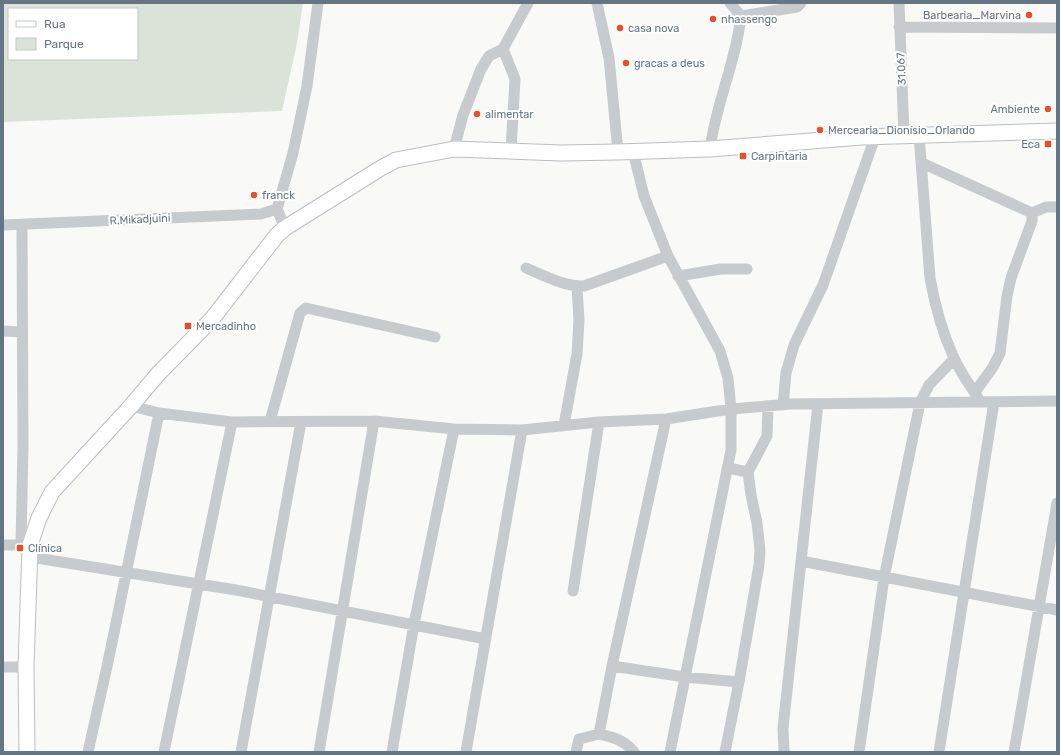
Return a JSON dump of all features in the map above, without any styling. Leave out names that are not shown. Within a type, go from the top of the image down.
[{"type":"street","points":[[285,228],[277,209],[293,153],[307,86],[318,3]]},
{"type":"street","points":[[454,149],[463,114],[481,69],[489,56],[503,49],[528,3]]},
{"type":"street","points":[[597,3],[609,58],[625,152],[668,256],[678,276],[692,297],[720,351],[728,378],[731,409],[731,450],[670,752]]},
{"type":"street","points":[[710,149],[714,122],[727,74],[734,58],[741,16],[730,3]]},
{"type":"street","points":[[741,16],[797,7],[801,3]]},
{"type":"street","name":"31.067","points":[[899,3],[904,136]]},
{"type":"street","points":[[899,26],[1057,28]]},
{"type":"street","points":[[503,49],[515,79],[511,150]]},
{"type":"street","points":[[27,549],[39,518],[52,492],[131,406],[158,374],[212,319],[285,228],[396,160],[454,149],[511,150],[561,154],[710,149],[875,136],[1057,131]]},
{"type":"street","points":[[919,135],[930,278],[939,319],[954,359],[981,402]]},
{"type":"street","points":[[783,405],[786,373],[794,345],[822,285],[875,136]]},
{"type":"street","points":[[922,163],[1032,213],[1046,207],[1057,207]]},
{"type":"street","name":"R.Mikadjuini","points":[[3,225],[261,214],[277,209]]},
{"type":"street","points":[[975,392],[993,367],[1000,353],[1007,296],[1011,278],[1032,221],[1032,213]]},
{"type":"street","points":[[22,225],[23,445],[27,549],[27,752]]},
{"type":"street","points":[[526,268],[578,287],[668,256]]},
{"type":"street","points":[[678,276],[721,268],[747,269]]},
{"type":"street","points":[[564,426],[577,354],[579,320],[578,287]]},
{"type":"street","points":[[270,421],[300,313],[306,308],[434,337]]},
{"type":"street","points":[[3,331],[22,332]]},
{"type":"street","points":[[859,752],[884,578],[920,403],[929,385],[954,359]]},
{"type":"street","points":[[131,406],[159,413],[232,422],[374,421],[454,429],[522,430],[598,422],[666,419],[731,409],[783,405],[1057,401]]},
{"type":"street","points":[[939,752],[994,402]]},
{"type":"street","points":[[784,752],[783,728],[818,404]]},
{"type":"street","points":[[725,752],[739,682],[760,550],[748,472],[766,436],[768,406]]},
{"type":"street","points":[[88,752],[159,413]]},
{"type":"street","points":[[599,734],[612,666],[666,419]]},
{"type":"street","points":[[318,752],[374,421]]},
{"type":"street","points":[[164,752],[232,422]]},
{"type":"street","points":[[241,752],[301,422]]},
{"type":"street","points":[[573,591],[598,422]]},
{"type":"street","points":[[392,752],[414,624],[454,429]]},
{"type":"street","points":[[466,752],[522,430]]},
{"type":"street","points":[[728,468],[748,472]]},
{"type":"street","points":[[1014,752],[1057,503]]},
{"type":"street","points":[[3,545],[27,549],[125,572],[198,583],[486,639]]},
{"type":"street","points":[[801,561],[1057,610]]},
{"type":"street","points":[[612,666],[685,677],[739,682]]},
{"type":"street","points":[[3,667],[26,667]]},
{"type":"street","points":[[576,752],[579,739],[599,734],[614,737],[629,746],[634,752]]},
{"type":"green space","points":[[3,3],[303,3],[297,43],[282,111],[3,122]]},
{"type":"place","name":"Barbearia_Marvina","points":[[1029,15]]},
{"type":"place","name":"nhassengo","points":[[713,19]]},
{"type":"place","name":"casa nova","points":[[620,28]]},
{"type":"place","name":"gracas a deus","points":[[626,63]]},
{"type":"place","name":"Ambiente","points":[[1048,109]]},
{"type":"place","name":"alimentar","points":[[477,114]]},
{"type":"place","name":"Mercearia_Dionísio_Orlando","points":[[820,130]]},
{"type":"place","name":"Eca","points":[[1048,144]]},
{"type":"place","name":"Carpintaria","points":[[743,156]]},
{"type":"place","name":"franck","points":[[254,195]]},
{"type":"place","name":"Mercadinho","points":[[188,326]]},
{"type":"place","name":"Clínica","points":[[20,548]]}]
